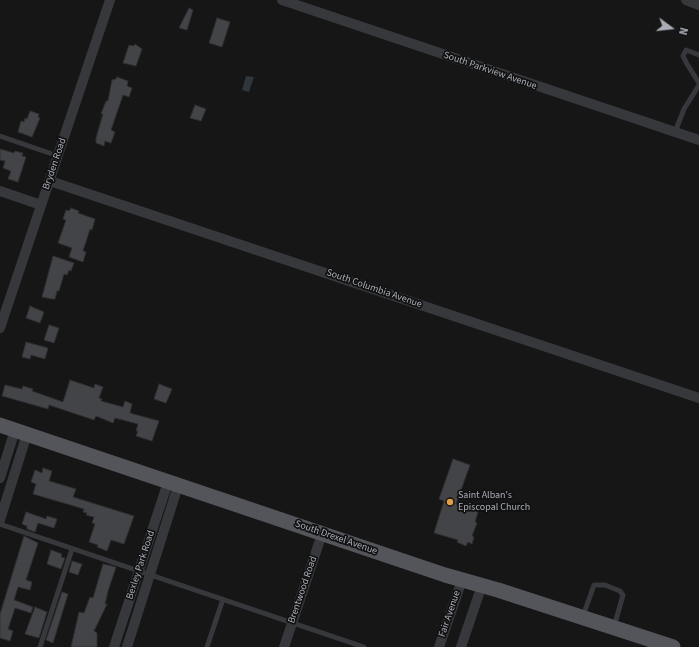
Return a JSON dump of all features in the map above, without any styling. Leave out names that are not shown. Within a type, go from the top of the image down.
[{"type":"main road","name":"South Drexel Avenue","points":[[0,425],[322,534],[673,647]]},
{"type":"street","name":"Bryden Road","points":[[0,328],[110,0]]},
{"type":"street","name":"South Parkview Avenue","points":[[282,0],[304,4],[699,140]]},
{"type":"street","points":[[686,0],[699,5]]},
{"type":"street","name":"South Columbia Avenue","points":[[50,180],[699,398]]},
{"type":"street","points":[[0,190],[41,205]]},
{"type":"street","points":[[0,478],[21,432]]},
{"type":"street","points":[[0,520],[21,432]]},
{"type":"street","name":"Bexley Park Road","points":[[114,647],[139,571],[173,484]]},
{"type":"street","name":"Bexley Park Road","points":[[127,647],[150,575],[173,484]]},
{"type":"street","name":"Brentwood Road","points":[[284,647],[322,534]]},
{"type":"street","name":"Fair Avenue","points":[[439,647],[462,580]]},
{"type":"street","name":"Fair Avenue","points":[[461,647],[482,586]]},
{"type":"lane","points":[[675,132],[684,109],[699,84],[686,64],[683,54],[685,51],[689,50],[699,55]]},
{"type":"lane","points":[[0,136],[58,156]]},
{"type":"lane","points":[[0,524],[364,647]]},
{"type":"lane","points":[[40,647],[72,549]]},
{"type":"lane","points":[[583,617],[594,585],[605,585],[620,591],[623,595],[614,627]]},
{"type":"lane","points":[[207,647],[222,599]]},
{"type":"shaded area","points":[[246,76],[254,77],[249,92],[242,90]]},
{"type":"building","points":[[189,8],[193,10],[187,30],[179,28]]},
{"type":"building","points":[[217,18],[230,22],[222,47],[209,43]]},
{"type":"building","points":[[135,44],[142,49],[136,66],[123,63],[129,45],[134,46]]},
{"type":"building","points":[[117,77],[128,81],[127,86],[132,88],[129,97],[123,95],[111,130],[115,132],[111,143],[105,141],[104,146],[96,143],[96,138],[103,114],[101,114],[106,101],[108,101],[112,80],[116,79]]},
{"type":"building","points":[[195,105],[206,109],[201,121],[190,118]]},
{"type":"building","points":[[30,111],[39,114],[38,117],[40,118],[32,137],[18,132],[21,121],[24,122],[25,118],[27,119]]},
{"type":"building","points":[[0,149],[14,153],[15,151],[23,153],[22,156],[26,157],[18,182],[8,179],[11,171],[3,168],[5,161],[0,160]]},
{"type":"building","points":[[71,208],[79,211],[78,213],[95,219],[83,251],[86,252],[83,262],[69,257],[72,248],[58,243],[66,220],[63,219],[66,210],[69,211]]},
{"type":"building","points":[[53,256],[74,263],[71,271],[69,270],[67,275],[64,274],[55,299],[42,297]]},
{"type":"building","points":[[30,306],[44,312],[40,323],[26,318]]},
{"type":"building","points":[[49,325],[59,328],[54,343],[44,340]]},
{"type":"building","points":[[26,342],[48,348],[45,359],[31,355],[30,359],[22,357]]},
{"type":"building","points":[[70,380],[94,388],[95,384],[103,387],[99,398],[102,399],[101,401],[123,407],[125,401],[132,404],[130,413],[159,421],[152,441],[136,436],[138,424],[115,418],[113,423],[96,416],[94,420],[49,405],[48,409],[2,396],[5,385],[22,389],[23,386],[33,389],[32,391],[63,402]]},
{"type":"building","points":[[159,384],[172,389],[166,403],[154,399]]},
{"type":"building","name":"Saint Alban's Episcopal Church","points":[[453,459],[470,465],[456,504],[478,512],[475,522],[477,523],[472,536],[474,537],[472,544],[468,542],[466,546],[457,542],[458,540],[434,533],[444,501],[439,499]]},
{"type":"building","points":[[43,468],[52,471],[49,481],[76,489],[73,497],[134,516],[124,544],[111,540],[107,551],[97,547],[98,545],[89,542],[95,524],[92,523],[94,517],[86,515],[87,513],[83,512],[84,509],[33,494],[36,484],[31,482],[35,470],[42,473]]},
{"type":"building","points":[[26,512],[46,519],[47,516],[57,519],[54,528],[38,523],[35,532],[27,529],[27,526],[22,524]]},
{"type":"building","points":[[24,536],[38,543],[26,580],[32,582],[30,590],[18,587],[14,600],[33,607],[31,613],[15,608],[8,629],[13,631],[10,641],[0,638],[0,614]]},
{"type":"building","points":[[51,550],[62,554],[61,557],[65,558],[61,569],[47,564]]},
{"type":"building","points":[[72,561],[82,564],[78,575],[69,572]]},
{"type":"building","points":[[103,564],[116,567],[108,591],[105,604],[107,604],[94,631],[97,633],[97,647],[71,647],[79,612],[84,613],[90,597],[93,598]]},
{"type":"building","points":[[62,592],[68,594],[53,643],[46,640]]},
{"type":"building","points":[[35,607],[47,612],[39,638],[25,634]]},
{"type":"place","name":"Saint Alban's Episcopal Church","points":[[450,502]]}]
